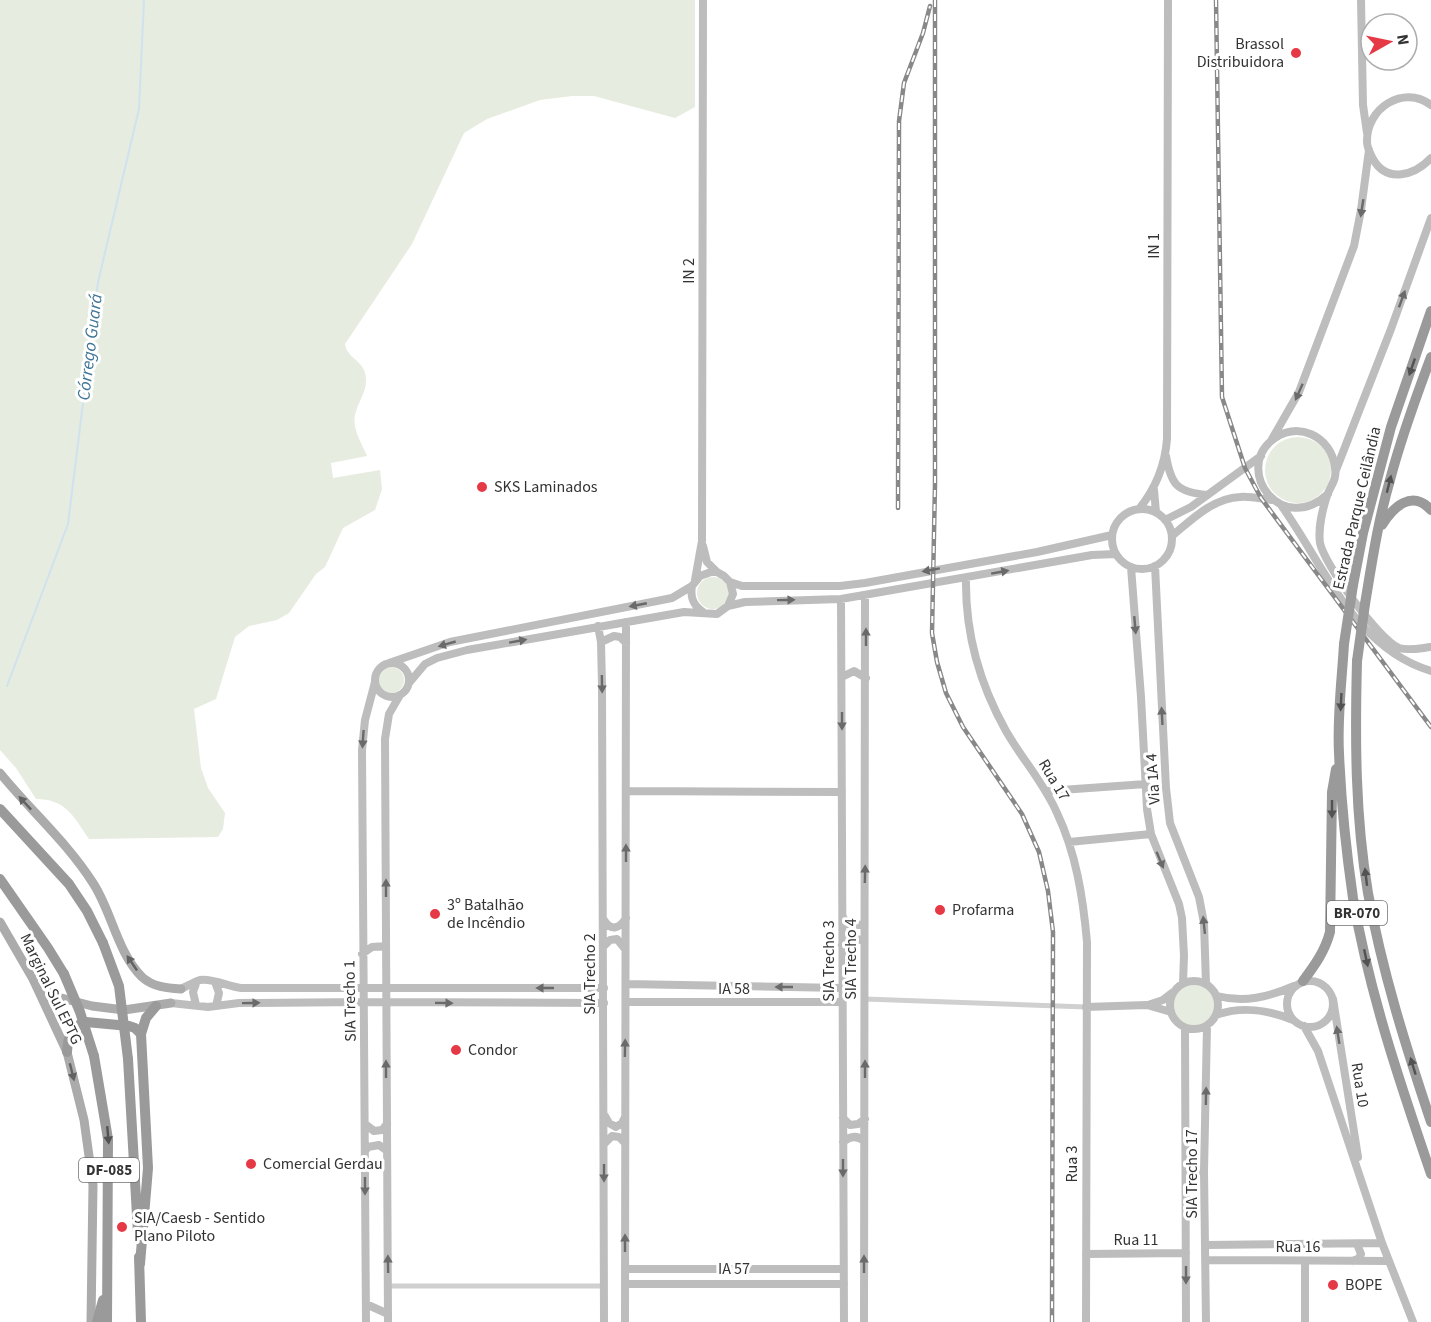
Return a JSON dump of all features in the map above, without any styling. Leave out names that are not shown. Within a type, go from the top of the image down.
[{"type":"highway","name":"Estrada Parque Ceilândia","points":[[1431,311],[1391,427],[1363,533],[1344,644],[1339,751],[1353,898],[1368,967],[1397,1074],[1431,1173]]},
{"type":"highway","name":"Estrada Parque Ceilândia","points":[[1431,357],[1403,434],[1377,532],[1358,661],[1355,728],[1357,788],[1368,892],[1399,1022],[1431,1122]]},
{"type":"highway","points":[[1377,532],[1397,505],[1412,501],[1420,502],[1431,510]]},
{"type":"highway","points":[[1299,983],[1318,961],[1330,932],[1332,792],[1339,751]]},
{"type":"highway","name":"DF-085","points":[[0,809],[69,884],[104,943],[119,986],[128,1059],[140,1264],[141,1322]]},
{"type":"highway","name":"DF-085","points":[[0,879],[64,974],[80,1012],[94,1056],[108,1139],[107,1322]]},
{"type":"highway","points":[[140,1264],[148,1168],[141,1034],[146,1018],[156,1006]]},
{"type":"highway","points":[[67,1052],[71,1030],[86,1022],[129,1026],[141,1034]]},
{"type":"highway","points":[[97,1322],[107,1286]]},
{"type":"main road","name":"IN 2","points":[[694,583],[702,542],[703,0]]},
{"type":"main road","name":"IN 1","points":[[1139,509],[1154,490],[1166,453],[1168,0]]},
{"type":"main road","points":[[1328,494],[1306,508],[1294,509],[1281,505],[1272,500],[1264,491],[1258,467],[1261,456],[1299,392],[1354,246],[1363,201],[1369,150],[1363,105],[1361,0]]},
{"type":"main road","points":[[1368,137],[1376,115],[1393,99],[1405,96],[1419,98],[1431,105]]},
{"type":"main road","points":[[1369,150],[1375,163],[1383,170],[1399,176],[1418,170],[1431,158]]},
{"type":"main road","points":[[1431,218],[1336,471],[1334,483],[1328,494],[1320,536],[1324,555],[1337,577],[1383,635],[1395,645],[1408,649],[1431,646]]},
{"type":"main road","points":[[1271,441],[1282,434],[1294,431],[1307,432],[1319,438],[1331,452],[1336,471]]},
{"type":"main road","points":[[1166,453],[1169,473],[1181,490],[1207,495]]},
{"type":"main road","points":[[1165,520],[1191,507],[1261,456]]},
{"type":"main road","name":"IN 1","points":[[1154,490],[1156,512]]},
{"type":"main road","points":[[1172,536],[1211,505],[1226,499],[1241,496],[1272,500]]},
{"type":"main road","points":[[1281,505],[1354,617],[1391,654],[1431,671]]},
{"type":"main road","points":[[1139,509],[1156,512],[1165,520],[1172,536],[1168,554],[1155,566],[1145,569],[1131,567],[1116,554],[1112,535],[1115,525],[1129,511],[1139,509]]},
{"type":"main road","points":[[1112,535],[1037,552],[858,584],[755,587],[730,582],[717,572],[705,573],[672,598],[450,642],[384,664],[377,671],[375,682],[379,692],[394,697],[404,692],[425,664],[437,658],[467,650],[684,612],[717,614],[729,606],[761,600],[841,599],[866,596],[1092,555],[1116,554]]},
{"type":"main road","name":"IN 2","points":[[702,542],[707,562],[717,572]]},
{"type":"main road","name":"Via 1A 4","points":[[1155,566],[1166,788],[1170,823],[1199,897],[1204,923],[1206,984]]},
{"type":"main road","name":"Via 1A 4","points":[[1131,567],[1150,834],[1179,904],[1183,932],[1183,983]]},
{"type":"main road","name":"Rua 17","points":[[966,578],[969,630],[980,673],[1007,731],[1047,791],[1069,842],[1081,888],[1085,920],[1086,1007]]},
{"type":"main road","points":[[729,606],[733,594],[730,582]]},
{"type":"main road","points":[[694,583],[692,598],[694,604],[703,612]]},
{"type":"main road","name":"SIA Trecho 4","points":[[864,1322],[866,596]]},
{"type":"main road","name":"SIA Trecho 3","points":[[841,599],[843,1322]]},
{"type":"main road","points":[[625,1322],[626,622]]},
{"type":"main road","name":"SIA Trecho 2","points":[[598,626],[601,642],[604,946],[604,1322]]},
{"type":"main road","points":[[601,642],[614,636],[620,637],[626,643]]},
{"type":"main road","points":[[389,663],[395,663],[404,668],[409,677],[409,683]]},
{"type":"main road","points":[[842,677],[854,670],[866,678]]},
{"type":"main road","name":"SIA Trecho 1","points":[[366,1322],[362,750],[365,720],[375,682]]},
{"type":"main road","points":[[388,1318],[385,739],[389,714],[399,695]]},
{"type":"main road","points":[[0,773],[20,798],[75,856],[94,884],[127,955],[139,973],[145,979],[164,988],[181,988],[197,981],[207,980],[241,988],[604,988]]},
{"type":"main road","points":[[1047,791],[1146,784]]},
{"type":"main road","points":[[626,791],[842,792]]},
{"type":"main road","points":[[1069,842],[1150,834]]},
{"type":"main road","points":[[842,916],[846,923],[852,926],[864,924]]},
{"type":"main road","points":[[603,918],[609,926],[614,928],[621,925],[626,918]]},
{"type":"main road","name":"Marginal Sul EPTG","points":[[0,922],[33,979],[67,1052],[84,1120],[93,1185],[90,1322]]},
{"type":"main road","points":[[842,945],[852,938],[864,942]]},
{"type":"main road","points":[[604,946],[610,939],[617,939],[626,951]]},
{"type":"main road","points":[[362,954],[372,948],[386,946]]},
{"type":"main road","points":[[33,979],[54,996],[92,1006],[124,1010],[171,1003],[196,1005],[363,1002],[604,1003]]},
{"type":"main road","points":[[196,1005],[193,992],[197,981]]},
{"type":"main road","points":[[1086,1007],[1148,1005],[1163,1000],[1183,983],[1195,981],[1206,984],[1216,996],[1218,1009],[1216,1015],[1207,1026],[1195,1029],[1185,1028],[1174,1019],[1171,1012],[1173,992]]},
{"type":"main road","points":[[215,982],[219,993],[216,1005]]},
{"type":"main road","points":[[1216,996],[1230,999],[1258,998],[1275,994],[1299,983],[1318,982],[1330,992],[1334,1007],[1326,1021],[1311,1028],[1272,1013],[1229,1011],[1216,1015]]},
{"type":"main road","points":[[1293,1020],[1289,1013],[1287,998],[1299,983]]},
{"type":"main road","name":"IA 58","points":[[626,984],[842,988]]},
{"type":"main road","points":[[640,986],[641,1002]]},
{"type":"main road","points":[[741,987],[741,1002]]},
{"type":"main road","name":"Rua 10","points":[[1333,999],[1361,1176]]},
{"type":"main road","name":"IA 58","points":[[626,1002],[842,1002]]},
{"type":"main road","points":[[1148,1005],[1171,1012]]},
{"type":"main road","name":"Rua 3","points":[[1086,1007],[1086,1322]]},
{"type":"main road","name":"SIA Trecho 17","points":[[1206,1322],[1204,1171],[1207,1026]]},
{"type":"main road","name":"Rua 10","points":[[1304,1026],[1318,1051],[1382,1243],[1413,1322]]},
{"type":"main road","name":"SIA Trecho 17","points":[[1185,1028],[1186,1322]]},
{"type":"main road","points":[[604,1115],[609,1124],[616,1127],[622,1123],[625,1116]]},
{"type":"main road","points":[[843,1118],[850,1125],[858,1124],[865,1119]]},
{"type":"main road","points":[[365,1124],[375,1131],[382,1130],[387,1124]]},
{"type":"main road","points":[[604,1144],[612,1136],[619,1137],[625,1143]]},
{"type":"main road","points":[[843,1142],[848,1138],[856,1137],[864,1141]]},
{"type":"main road","points":[[365,1150],[368,1147],[379,1145],[386,1150]]},
{"type":"main road","points":[[1186,1172],[1204,1171]]},
{"type":"main road","name":"Rua 16","points":[[1206,1245],[1382,1243]]},
{"type":"main road","points":[[1353,1261],[1361,1254],[1357,1244]]},
{"type":"main road","points":[[1223,1260],[1216,1252],[1218,1248],[1226,1245]]},
{"type":"main road","name":"Rua 11","points":[[1086,1254],[1186,1253]]},
{"type":"main road","name":"Rua 16","points":[[1206,1260],[1389,1261]]},
{"type":"main road","points":[[1305,1260],[1305,1322]]},
{"type":"main road","name":"IA 57","points":[[625,1269],[843,1269]]},
{"type":"main road","points":[[673,1283],[674,1269]]},
{"type":"main road","points":[[787,1283],[788,1269]]},
{"type":"main road","name":"IA 57","points":[[625,1284],[844,1284]]},
{"type":"main road","points":[[366,1304],[388,1318]]},
{"type":"street","points":[[865,999],[1086,1007]]},
{"type":"street","points":[[388,1286],[550,1288],[604,1286]]},
{"type":"shaded area","points":[[0,0],[695,0],[695,107],[675,118],[594,96],[572,96],[540,100],[487,119],[464,133],[412,244],[345,344],[348,352],[362,366],[366,376],[365,388],[354,420],[367,456],[331,463],[333,478],[380,470],[382,489],[375,510],[343,528],[325,567],[316,574],[289,613],[277,620],[249,626],[235,637],[216,699],[194,709],[201,768],[208,788],[225,813],[223,829],[218,837],[89,839],[74,817],[62,806],[55,802],[36,799],[16,768],[0,750]]},
{"type":"shaded area","points":[[1291,437],[1305,437],[1317,442],[1326,451],[1331,470],[1329,483],[1322,494],[1305,503],[1291,503],[1279,498],[1270,489],[1265,477],[1265,463],[1270,451],[1279,442]]},
{"type":"shaded area","points":[[713,577],[724,582],[729,593],[724,604],[713,609],[702,604],[697,593],[702,582]]},
{"type":"shaded area","points":[[391,667],[400,671],[404,680],[400,689],[391,693],[382,689],[378,680],[382,671]]},
{"type":"shaded area","points":[[1194,984],[1209,990],[1215,1005],[1209,1020],[1194,1026],[1179,1020],[1173,1005],[1179,990]]},
{"type":"waterway","name":"Córrego Guará","points":[[7,686],[68,524],[98,282],[139,109],[144,0]]},
{"type":"railway","points":[[935,0],[935,484],[932,633],[946,693],[963,727],[1022,814],[1039,852],[1048,891],[1053,932],[1052,1322]]},
{"type":"railway","points":[[1216,0],[1222,397],[1245,468],[1261,498],[1431,727]]},
{"type":"railway","points":[[898,508],[899,121],[904,83],[923,33],[930,6]]},
{"type":"place","name":"Brassol Distribuidora","points":[[1296,53]]},
{"type":"place","name":"SKS Laminados","points":[[482,487]]},
{"type":"place","name":"Profarma","points":[[940,910]]},
{"type":"place","name":"3º Batalhão de Incêndio","points":[[435,914]]},
{"type":"place","name":"Condor","points":[[456,1050]]},
{"type":"place","name":"Comercial Gerdau","points":[[251,1164]]},
{"type":"place","name":"SIA/Caesb - Sentido Plano Piloto","points":[[122,1227]]},
{"type":"place","name":"BOPE","points":[[1333,1285]]}]
